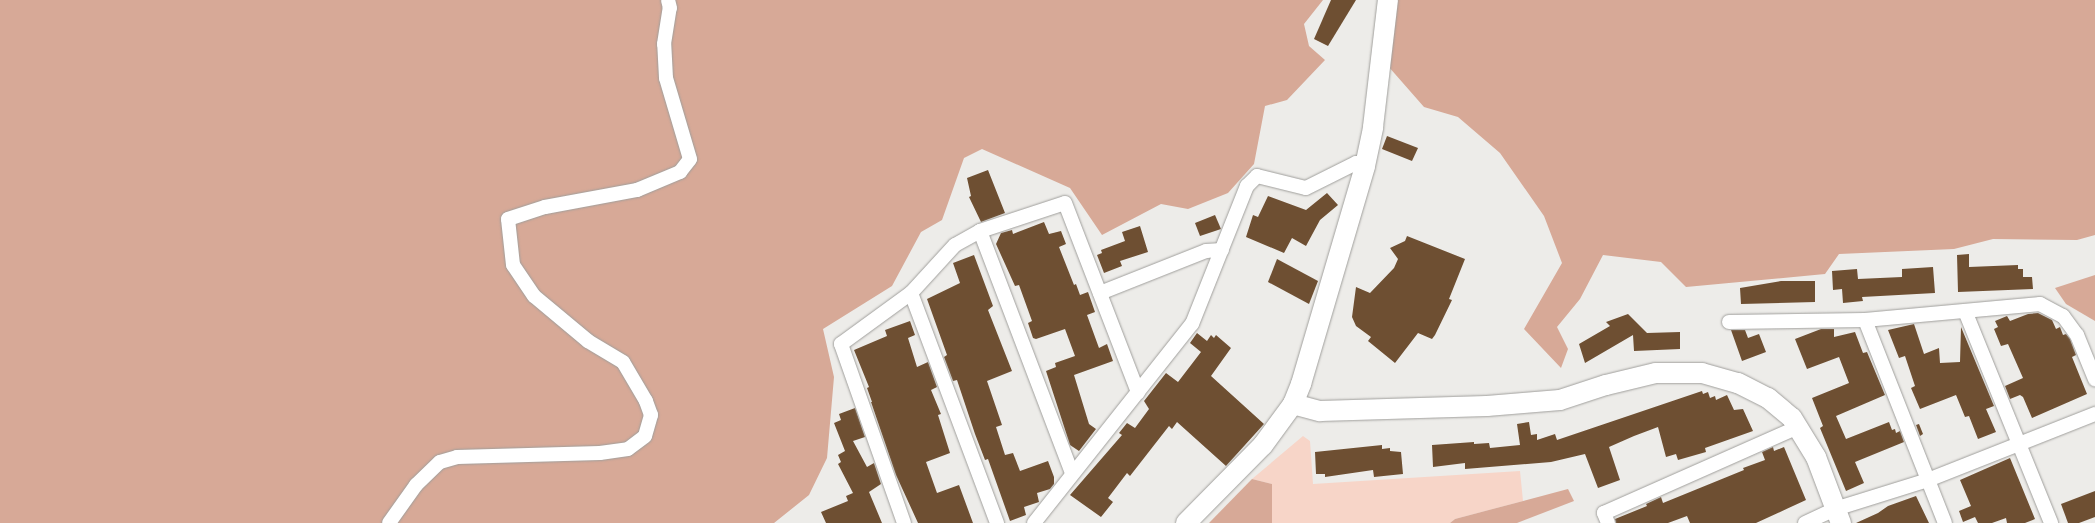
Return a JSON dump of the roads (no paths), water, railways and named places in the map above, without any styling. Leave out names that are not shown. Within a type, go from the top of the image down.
[{"type":"street","points":[[389,523],[416,485],[440,462],[457,457],[600,453],[628,449],[645,436],[651,415],[646,401],[623,362],[588,341],[534,296],[514,265],[508,219],[545,208],[637,190],[680,172],[690,160],[666,78],[664,44],[670,8],[668,0]]},
{"type":"street","points":[[1186,523],[1263,446],[1293,404],[1326,305],[1365,166],[1374,127],[1388,0]]},
{"type":"street","points":[[1034,523],[1072,473],[1192,324],[1247,186],[1257,176],[1306,188],[1356,163],[1365,166]]},
{"type":"street","points":[[904,523],[841,344],[911,293],[955,245],[980,232],[1065,203],[1138,392]]},
{"type":"street","points":[[980,232],[1072,473]]},
{"type":"street","points":[[1100,293],[1206,251],[1222,250]]},
{"type":"street","points":[[911,293],[997,523]]},
{"type":"street","points":[[1729,322],[1865,320],[2040,304],[2063,316],[2077,336],[2095,379]]},
{"type":"street","points":[[1965,311],[2051,523]]},
{"type":"street","points":[[1865,320],[1945,523]]},
{"type":"street","points":[[1293,404],[1320,411],[1494,405],[1560,400],[1606,385],[1656,373],[1702,373],[1738,383],[1768,398],[1792,418],[1816,457],[1838,516]]},
{"type":"street","points":[[1805,523],[1838,516],[2095,414]]},
{"type":"street","points":[[1608,523],[1604,512],[1798,428]]}]
